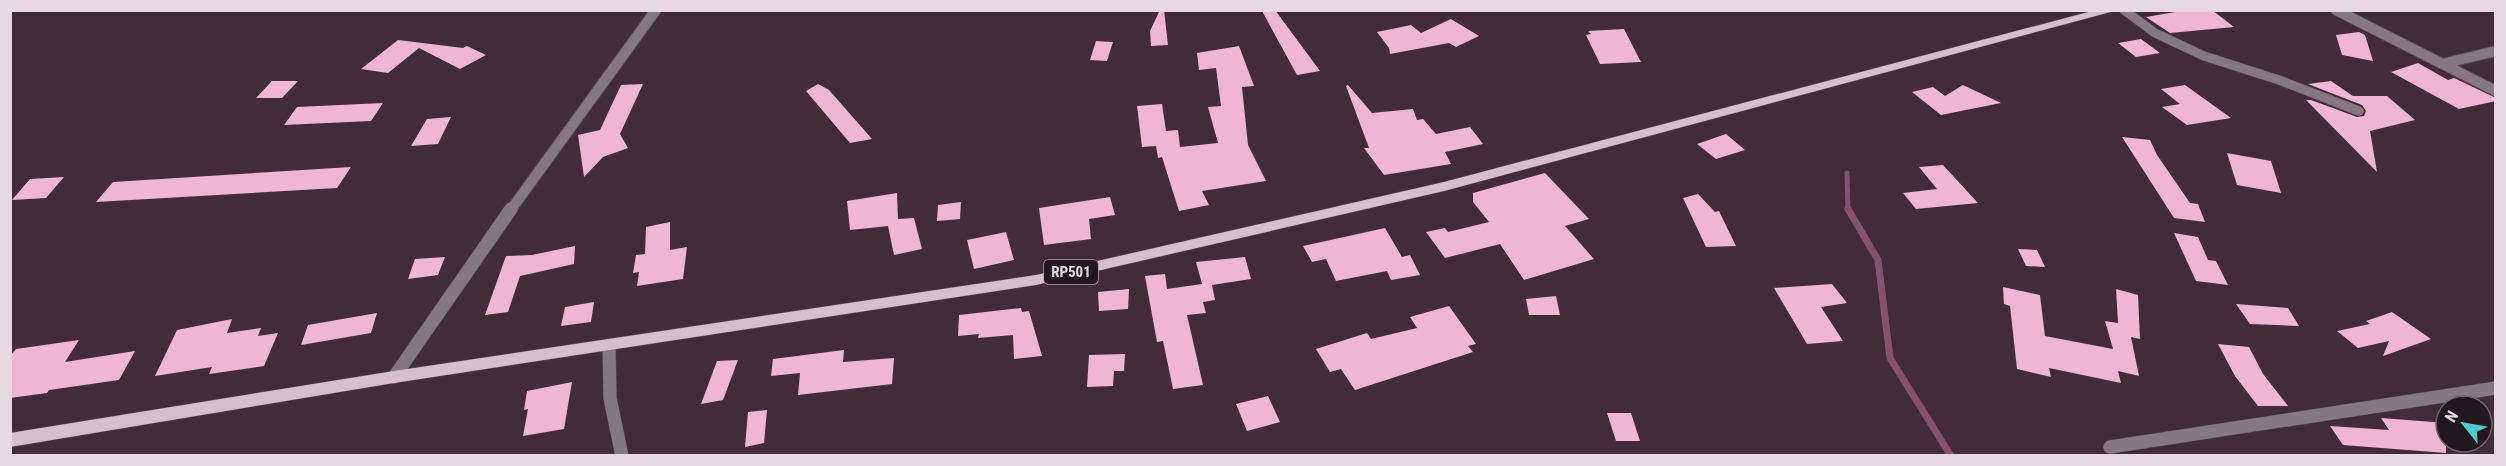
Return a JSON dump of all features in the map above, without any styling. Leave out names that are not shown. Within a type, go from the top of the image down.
[{"type":"main road","name":"RP501","points":[[10,440],[394,377],[1036,280],[1444,186],[2112,10]]},
{"type":"street","points":[[394,377],[489,238],[656,10]]},
{"type":"street","points":[[2336,10],[2496,91]]},
{"type":"street","points":[[2442,64],[2496,51]]},
{"type":"street","points":[[609,346],[610,398],[622,456]]},
{"type":"street","points":[[2110,447],[2172,435],[2412,404],[2496,388]]},
{"type":"lane","points":[[2124,10],[2155,33],[2204,56],[2279,80],[2359,111]]},
{"type":"building","points":[[1160,10],[1164,10],[1168,45],[1151,46],[1150,31]]},
{"type":"building","points":[[1275,10],[1320,71],[1297,75],[1262,11]]},
{"type":"building","points":[[2187,10],[2212,10],[2234,27],[2170,33],[2146,17]]},
{"type":"building","points":[[1451,19],[1479,36],[1456,47],[1449,43],[1390,54],[1389,48],[1377,32],[1411,25],[1421,33]]},
{"type":"building","points":[[1624,29],[1641,62],[1600,64],[1586,35],[1591,34],[1588,31]]},
{"type":"building","points":[[2359,32],[2365,35],[2373,61],[2342,55],[2336,35]]},
{"type":"building","points":[[2141,39],[2160,53],[2136,57],[2118,43]]},
{"type":"building","points":[[398,40],[463,48],[467,46],[486,55],[460,69],[419,48],[388,73],[361,69]]},
{"type":"building","points":[[1096,41],[1113,42],[1107,61],[1090,60]]},
{"type":"building","points":[[1239,46],[1254,86],[1242,87],[1248,145],[1266,181],[1202,191],[1209,205],[1179,211],[1162,157],[1158,158],[1156,146],[1142,147],[1137,106],[1162,104],[1166,131],[1178,130],[1180,147],[1218,143],[1208,107],[1221,106],[1216,68],[1199,70],[1197,53]]},
{"type":"building","points":[[2418,63],[2448,80],[2454,78],[2496,98],[2496,101],[2459,109],[2391,72]]},
{"type":"building","points":[[272,81],[298,81],[282,98],[256,98]]},
{"type":"building","points":[[2331,81],[2353,96],[2387,96],[2415,120],[2370,131],[2377,172],[2306,100],[2357,117],[2364,116],[2366,111],[2362,105],[2308,84]]},
{"type":"building","points":[[643,84],[620,134],[628,148],[603,157],[584,177],[578,135],[600,130],[621,85]]},
{"type":"building","points":[[818,84],[829,90],[872,139],[850,143],[806,91]]},
{"type":"building","points":[[1348,85],[1372,113],[1413,109],[1417,120],[1423,119],[1436,134],[1470,127],[1483,144],[1445,152],[1451,164],[1384,175],[1364,148],[1369,148],[1346,86]]},
{"type":"building","points":[[1963,85],[2001,103],[1941,115],[1912,92],[1933,87],[1945,96]]},
{"type":"building","points":[[2185,85],[2231,118],[2187,125],[2162,107],[2180,104],[2161,89]]},
{"type":"building","points":[[383,103],[371,121],[284,125],[297,107]]},
{"type":"building","points":[[451,117],[438,144],[411,146],[427,119]]},
{"type":"building","points":[[1726,134],[1745,150],[1716,159],[1697,144]]},
{"type":"building","points":[[2122,137],[2150,140],[2157,155],[2190,203],[2198,204],[2205,222],[2174,218]]},
{"type":"building","points":[[2227,153],[2271,161],[2281,193],[2237,185]]},
{"type":"building","points":[[1943,165],[1978,203],[1916,209],[1903,193],[1937,189],[1919,167]]},
{"type":"building","points":[[351,167],[337,188],[96,202],[113,182]]},
{"type":"building","points":[[1545,173],[1589,219],[1565,226],[1594,259],[1524,280],[1500,244],[1445,258],[1426,232],[1445,228],[1448,232],[1489,222],[1473,202],[1473,193]]},
{"type":"building","points":[[64,177],[46,198],[12,200],[30,179]]},
{"type":"building","points":[[897,193],[898,219],[914,218],[922,249],[894,255],[888,226],[850,230],[847,201]]},
{"type":"building","points":[[1698,194],[1715,212],[1719,211],[1736,246],[1706,247],[1683,198]]},
{"type":"building","points":[[1110,197],[1115,215],[1089,219],[1091,239],[1044,245],[1039,208]]},
{"type":"building","points":[[961,202],[960,219],[937,221],[938,205]]},
{"type":"building","points":[[670,222],[670,250],[687,247],[683,279],[637,286],[639,272],[633,273],[636,255],[645,254],[646,227]]},
{"type":"building","points":[[1385,228],[1402,257],[1410,255],[1420,275],[1391,280],[1387,271],[1336,281],[1326,259],[1312,262],[1303,246]]},
{"type":"building","points":[[1006,232],[1014,260],[974,269],[967,240]]},
{"type":"building","points":[[2174,233],[2198,237],[2208,260],[2216,261],[2228,285],[2196,281]]},
{"type":"building","points":[[575,246],[574,264],[520,276],[508,312],[485,315],[506,256],[532,255]]},
{"type":"building","points":[[2018,249],[2037,250],[2045,267],[2026,266]]},
{"type":"building","points":[[445,257],[438,275],[408,279],[415,259]]},
{"type":"building","points":[[1245,257],[1251,279],[1212,285],[1215,300],[1203,302],[1206,313],[1187,315],[1203,385],[1173,389],[1163,341],[1157,342],[1145,276],[1165,274],[1167,289],[1202,284],[1196,262]]},
{"type":"building","points":[[1832,284],[1847,303],[1821,307],[1843,341],[1807,344],[1774,288]]},
{"type":"building","points":[[2003,287],[2040,295],[2045,336],[2113,349],[2105,321],[2118,323],[2116,289],[2138,295],[2140,339],[2131,337],[2139,376],[2118,371],[2121,383],[2049,368],[2051,377],[2017,369],[2010,306],[2004,304]]},
{"type":"building","points":[[1129,289],[1128,309],[1099,311],[1098,292]]},
{"type":"building","points":[[1556,296],[1560,315],[1529,315],[1526,299]]},
{"type":"building","points":[[594,302],[591,322],[561,326],[565,307]]},
{"type":"building","points":[[2236,304],[2288,308],[2299,326],[2250,324]]},
{"type":"building","points":[[1449,306],[1476,344],[1468,346],[1473,352],[1355,390],[1341,369],[1330,372],[1316,349],[1367,333],[1371,339],[1417,328],[1410,317]]},
{"type":"building","points":[[1021,308],[1022,312],[1029,311],[1042,356],[1014,359],[1013,335],[978,338],[979,334],[958,336],[959,315]]},
{"type":"building","points":[[2392,312],[2431,339],[2383,356],[2389,341],[2358,348],[2337,331],[2370,324],[2366,321]]},
{"type":"building","points":[[377,313],[371,333],[301,345],[308,325]]},
{"type":"building","points":[[232,319],[227,333],[261,328],[258,336],[278,333],[264,366],[209,374],[212,367],[155,376],[177,330]]},
{"type":"building","points":[[79,340],[65,362],[135,351],[119,380],[10,398],[10,356],[16,349]]},
{"type":"building","points":[[2218,344],[2249,347],[2263,374],[2288,406],[2258,406],[2235,376]]},
{"type":"building","points":[[844,350],[843,362],[894,358],[892,384],[798,395],[800,373],[771,376],[773,359]]},
{"type":"building","points":[[1125,354],[1124,371],[1114,371],[1113,386],[1087,387],[1089,355]]},
{"type":"building","points":[[738,360],[723,400],[701,404],[717,361]]},
{"type":"building","points":[[572,382],[564,429],[523,436],[528,409],[524,410],[527,391]]},
{"type":"building","points":[[1268,396],[1280,422],[1247,431],[1236,404]]},
{"type":"building","points":[[767,410],[764,443],[745,447],[748,412]]},
{"type":"building","points":[[1607,413],[1631,413],[1640,441],[1616,441]]},
{"type":"building","points":[[2381,418],[2434,422],[2434,452],[2343,445],[2330,426],[2389,430]]},
{"type":"waterway","points":[[1847,173],[1848,211]]},
{"type":"waterway","points":[[1848,209],[1878,260],[1890,358],[1951,456]]}]
